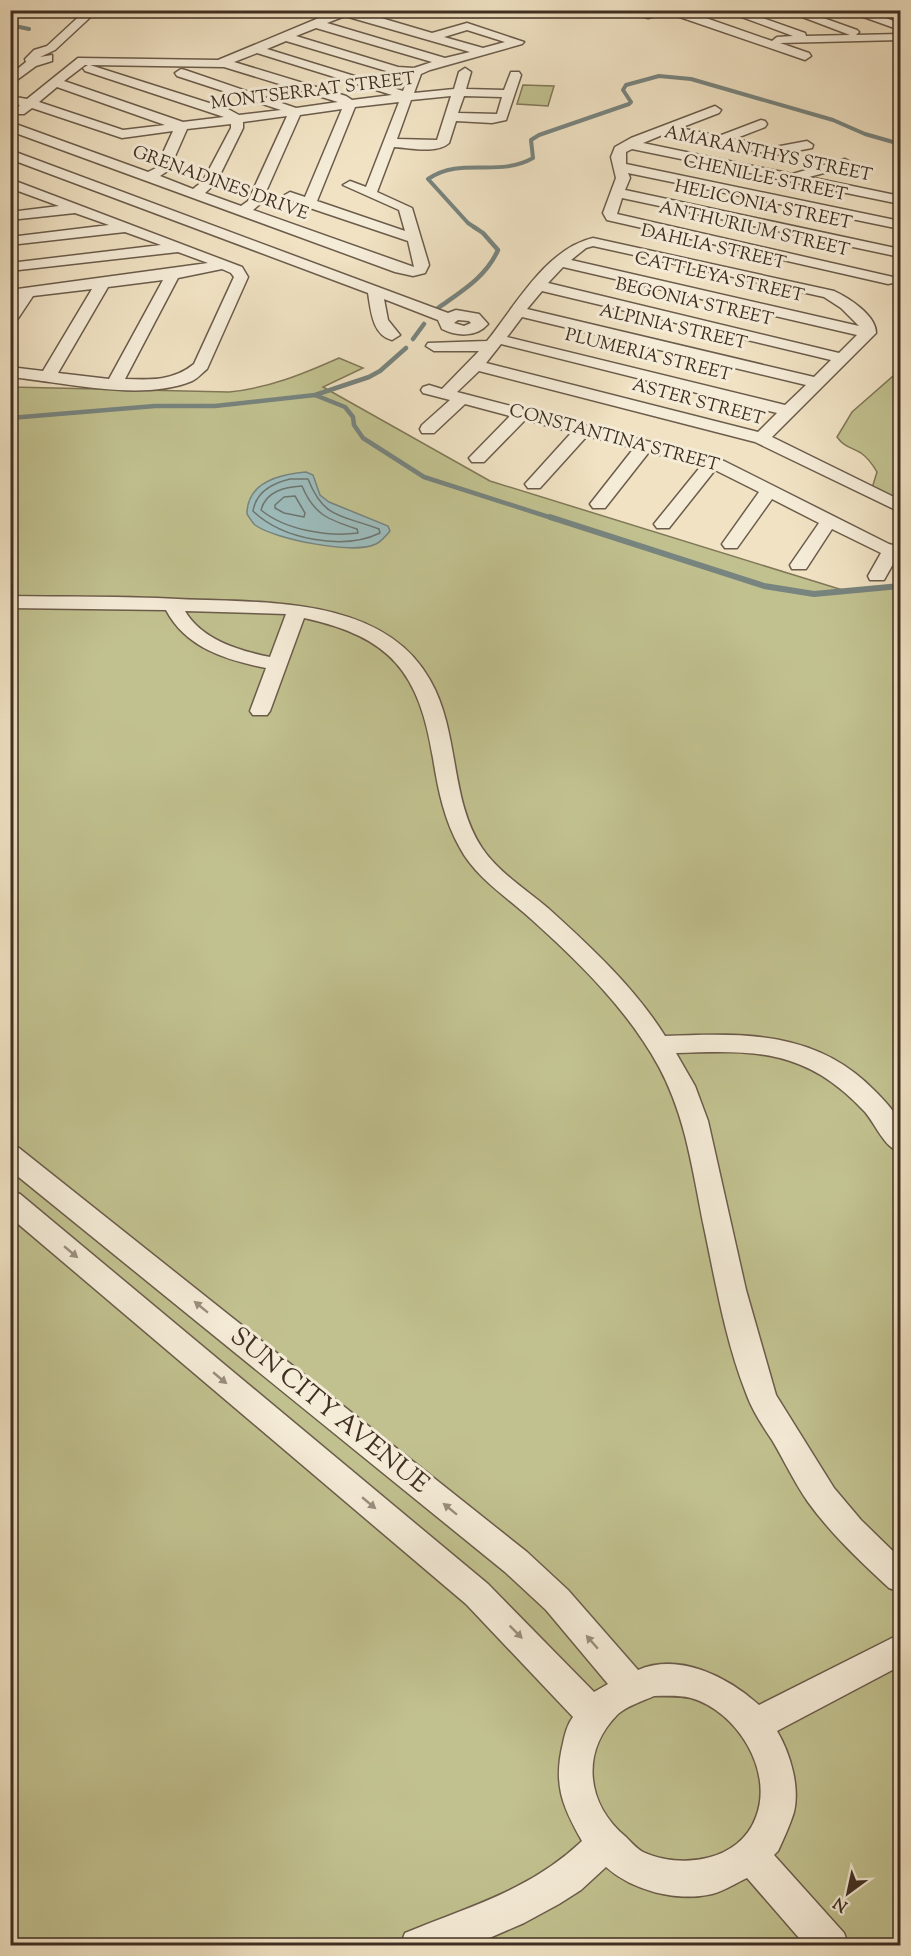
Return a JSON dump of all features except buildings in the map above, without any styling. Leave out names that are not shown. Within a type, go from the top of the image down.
[{"type":"street","points":[[10,81],[32,63],[51,57],[54,53],[51,48],[93,10]]},
{"type":"street","points":[[448,10],[472,10]]},
{"type":"street","points":[[624,10],[648,15],[666,10]]},
{"type":"street","points":[[671,10],[805,56]]},
{"type":"street","points":[[728,10],[815,39]]},
{"type":"street","points":[[789,10],[870,38]]},
{"type":"street","points":[[849,10],[900,27]]},
{"type":"street","points":[[10,119],[77,64],[92,60],[210,65],[224,63],[347,11],[484,52]]},
{"type":"street","points":[[395,26],[412,21]]},
{"type":"street","points":[[316,24],[446,62]]},
{"type":"street","points":[[286,37],[397,70],[416,72],[518,42],[467,26],[432,37]]},
{"type":"street","points":[[761,41],[900,37]]},
{"type":"street","points":[[256,50],[406,97]]},
{"type":"street","points":[[149,62],[284,106],[294,112],[293,120],[254,203],[242,211]]},
{"type":"street","points":[[224,63],[342,99],[350,105],[309,202]]},
{"type":"street","points":[[77,64],[224,112],[237,119],[237,128],[209,183],[195,194]]},
{"type":"street","points":[[370,193],[416,72]]},
{"type":"street","points":[[390,143],[441,144],[453,117],[465,72]]},
{"type":"street","points":[[453,117],[499,118],[503,115],[515,75]]},
{"type":"street","points":[[55,82],[182,126],[162,170],[148,177]]},
{"type":"street","name":"MONTSERRAT STREET","points":[[117,143],[182,126],[406,97],[460,92],[508,94]]},
{"type":"street","points":[[10,100],[30,103],[117,143],[99,159]]},
{"type":"street","points":[[618,193],[623,178],[618,154],[628,144],[715,110]]},
{"type":"street","points":[[720,140],[761,124]]},
{"type":"street","name":"GRENADINES DRIVE","points":[[10,126],[400,269],[417,271],[422,266],[415,239]]},
{"type":"street","points":[[666,129],[775,151],[807,145]]},
{"type":"street","name":"AMARANTHYS STREET","points":[[628,144],[900,200]]},
{"type":"street","points":[[10,154],[447,318],[462,315],[474,317],[480,321],[477,326],[498,339]]},
{"type":"street","points":[[791,178],[845,163]]},
{"type":"street","name":"CHENILLE STREET","points":[[621,167],[900,225]]},
{"type":"street","points":[[855,191],[886,181]]},
{"type":"street","points":[[10,183],[180,247],[240,273],[240,280],[198,370],[180,380],[153,384],[114,384],[10,372]]},
{"type":"street","points":[[350,185],[403,206],[415,239]]},
{"type":"street","points":[[10,191],[27,189]]},
{"type":"street","name":"ANTHURIUM STREET","points":[[618,193],[610,213],[612,217],[894,278]]},
{"type":"street","name":"HELICONIA STREET","points":[[618,193],[900,254]]},
{"type":"street","points":[[290,196],[415,239]]},
{"type":"street","points":[[10,216],[79,209]]},
{"type":"street","points":[[10,241],[129,228]]},
{"type":"street","name":"DAHLIA STREET","points":[[561,262],[582,243],[588,242],[829,294]]},
{"type":"street","points":[[10,267],[180,247]]},
{"type":"street","points":[[428,429],[475,365],[520,312],[537,285],[561,262]]},
{"type":"street","name":"CATTLEYA STREET","points":[[561,262],[868,333]]},
{"type":"street","points":[[10,295],[172,274],[223,264]]},
{"type":"street","points":[[114,384],[172,274]]},
{"type":"street","points":[[829,294],[894,278]]},
{"type":"street","points":[[49,375],[103,283]]},
{"type":"street","name":"BEGONIA STREET","points":[[537,285],[842,358]]},
{"type":"street","points":[[375,291],[380,321],[392,335]]},
{"type":"street","points":[[10,320],[29,292]]},
{"type":"street","points":[[761,438],[868,333],[868,327],[860,318],[829,294]]},
{"type":"street","name":"ALPINIA STREET","points":[[520,312],[817,383]]},
{"type":"street","points":[[434,346],[498,339]]},
{"type":"street","name":"PLUMERIA STREET","points":[[498,339],[789,411]]},
{"type":"street","name":"ASTER STREET","points":[[475,365],[761,438],[900,507]]},
{"type":"street","name":"CONSTANTINA STREET","points":[[429,390],[712,464],[896,551]]},
{"type":"street","points":[[478,458],[522,414]]},
{"type":"street","points":[[534,484],[583,430]]},
{"type":"street","points":[[599,504],[645,446]]},
{"type":"street","points":[[663,524],[712,464]]},
{"type":"street","points":[[730,544],[769,491]]},
{"type":"street","points":[[799,566],[829,521]]},
{"type":"street","points":[[877,576],[896,551]]},
{"type":"street","points":[[10,602],[172,604],[297,610],[349,625],[376,638],[402,657],[419,675],[433,710],[450,790],[469,846],[480,861],[565,936],[616,987],[659,1045],[684,1090],[694,1120],[724,1257],[760,1393],[822,1497],[900,1578]]},
{"type":"street","points":[[172,604],[177,617],[209,644],[255,660],[277,664]]},
{"type":"street","points":[[260,711],[297,610]]},
{"type":"street","points":[[659,1045],[726,1043],[771,1046],[800,1054],[830,1068],[856,1088],[892,1127],[900,1142]]},
{"type":"street","name":"SUN CITY AVENUE","points":[[10,1155],[516,1562],[556,1600],[630,1686]]},
{"type":"street","name":"SUN CITY AVENUE","points":[[10,1201],[477,1594],[593,1714]]},
{"type":"street","points":[[40,1225],[70,1202]]},
{"type":"street","points":[[756,1724],[900,1649]]},
{"type":"street","points":[[652,1680],[675,1680],[698,1684],[733,1702],[756,1724],[767,1741],[775,1761],[778,1781],[778,1802],[773,1821],[764,1839],[750,1855],[733,1868],[712,1876],[690,1879],[666,1878],[644,1871],[623,1860],[592,1829],[583,1812],[574,1776],[579,1740],[593,1714],[616,1693],[630,1686],[652,1680]]},
{"type":"street","points":[[418,1946],[472,1928],[521,1905],[564,1880],[605,1844]]},
{"type":"street","points":[[750,1855],[831,1946]]},
{"type":"green space","points":[[523,85],[554,86],[548,106],[517,104]]},
{"type":"green space","points":[[339,358],[363,368],[323,387],[490,481],[849,592],[900,586],[900,1945],[11,1946],[11,387],[229,392],[286,380]]},
{"type":"green space","points":[[900,370],[900,502],[872,488],[877,472],[874,467],[864,455],[845,445],[837,437],[852,412]]},
{"type":"water","points":[[306,472],[313,475],[320,495],[329,502],[388,526],[390,531],[376,544],[350,548],[296,540],[255,525],[247,514],[253,494],[259,487],[276,478]]},
{"type":"waterway","points":[[10,25],[29,29]]},
{"type":"waterway","points":[[438,308],[480,276],[498,250],[483,233],[468,223],[428,179],[453,169],[506,166],[520,164],[533,158],[531,140],[539,135],[629,104],[631,102],[623,90],[626,85],[659,76],[691,79],[833,120],[865,134],[900,144]]},
{"type":"waterway","points":[[413,339],[424,324]]},
{"type":"waterway","points":[[315,395],[369,377],[380,371],[406,348]]},
{"type":"waterway","points":[[10,418],[155,406],[215,406],[315,395]]},
{"type":"waterway","points":[[315,395],[345,407],[353,417],[354,425],[363,438],[424,477],[555,519]]},
{"type":"waterway","points":[[550,517],[764,586],[814,594],[900,586]]}]
